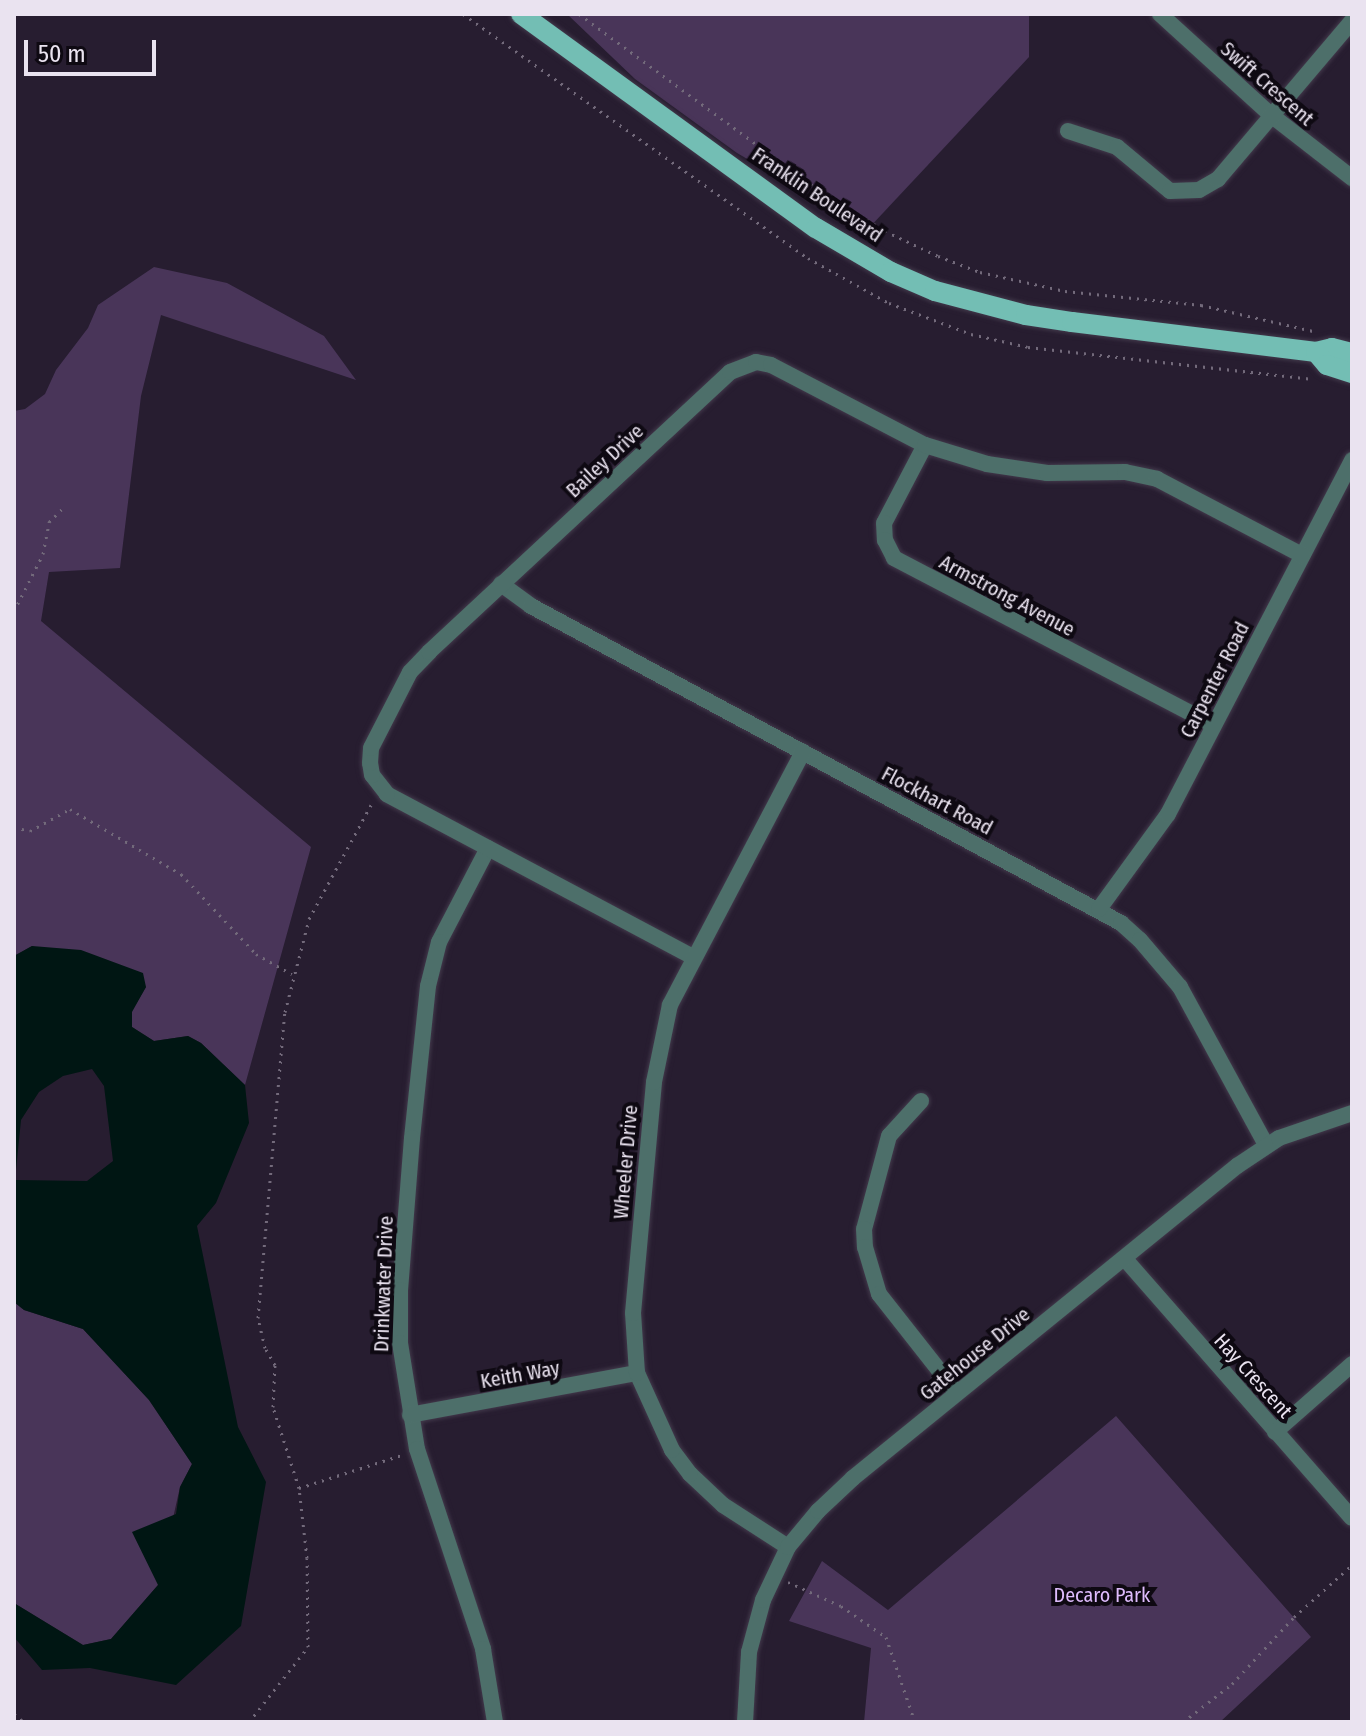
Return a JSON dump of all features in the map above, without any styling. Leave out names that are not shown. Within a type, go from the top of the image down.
[{"type":"main road","name":"Franklin Boulevard","points":[[521,14],[816,228],[891,272],[935,291],[1057,320],[1316,342],[1352,353]]},
{"type":"main road","name":"Franklin Boulevard","points":[[1316,342],[1327,365],[1352,373]]},
{"type":"street","name":"Swift Crescent","points":[[1160,14],[1271,115],[1352,178]]},
{"type":"street","points":[[1068,131],[1117,147],[1170,191],[1190,192],[1218,179],[1352,21]]},
{"type":"street","name":"Bailey Drive","points":[[693,957],[387,794],[372,775],[370,763],[371,748],[410,672],[730,372],[743,364],[771,365],[925,445],[987,464],[1031,471],[1125,472],[1157,479],[1302,555]]},
{"type":"street","name":"Armstrong Avenue","points":[[925,445],[884,523],[885,540],[894,558],[1213,725]]},
{"type":"street","name":"Carpenter Road","points":[[1099,909],[1168,814],[1352,460]]},
{"type":"street","name":"Flockhart Road","points":[[501,584],[531,606],[1099,909],[1140,940],[1180,987],[1266,1145]]},
{"type":"street","name":"Wheeler Drive","points":[[788,1547],[723,1505],[690,1474],[658,1425],[637,1373],[633,1313],[654,1082],[670,1005],[803,752]]},
{"type":"street","name":"Drinkwater Drive","points":[[488,848],[439,942],[423,1018],[400,1290],[402,1366],[417,1449],[483,1649],[495,1722]]},
{"type":"street","points":[[921,1101],[889,1136],[864,1229],[865,1247],[872,1280],[886,1306],[957,1393]]},
{"type":"street","name":"Gatehouse Drive","points":[[745,1722],[749,1652],[774,1576],[788,1547],[837,1493],[1266,1145],[1308,1126],[1352,1113]]},
{"type":"street","name":"Hay Crescent","points":[[1125,1259],[1352,1518]]},
{"type":"street","points":[[1275,1432],[1352,1364]]},
{"type":"street","name":"Keith Way","points":[[410,1415],[637,1373]]},
{"type":"path","points":[[463,14],[721,195]]},
{"type":"path","points":[[579,14],[819,190],[885,231],[938,256],[980,272],[1065,291],[1201,305],[1316,342]]},
{"type":"path","points":[[14,611],[43,554],[49,522],[64,507]]},
{"type":"path","points":[[249,1722],[308,1647],[307,1558],[299,1488],[273,1407],[275,1365],[265,1348],[258,1318],[285,1012],[292,974],[309,919],[371,805]]},
{"type":"path","points":[[14,827],[30,831],[70,809],[181,874],[256,954],[292,974]]},
{"type":"path","points":[[299,1488],[403,1454]]},
{"type":"path","points":[[1183,1722],[1232,1684],[1294,1617],[1352,1565]]},
{"type":"path","points":[[774,1576],[841,1606],[886,1637],[915,1722]]},
{"type":"path","points":[[14,1714],[24,1722]]},
{"type":"green space","points":[[567,14],[1029,14],[1029,57],[868,229],[737,153],[635,79]]},
{"type":"green space","points":[[154,267],[227,283],[324,336],[356,380],[161,315],[141,396],[120,568],[49,572],[41,621],[311,847],[245,1085],[201,1043],[188,1036],[154,1041],[132,1027],[131,1012],[146,987],[32,946],[14,956],[14,411],[25,409],[45,394],[56,370],[88,328],[98,305]]},
{"type":"green space","points":[[14,1302],[24,1310],[83,1329],[149,1400],[192,1464],[180,1487],[158,1585],[111,1639],[83,1645],[14,1603]]},
{"type":"green space","name":"Decaro Park","points":[[1116,1416],[1311,1637],[1220,1722],[864,1722],[871,1648],[789,1621],[822,1561],[888,1610]]},
{"type":"shaded area","points":[[32,946],[81,950],[143,973],[146,987],[132,1012],[132,1027],[154,1041],[188,1036],[201,1043],[245,1085],[249,1123],[216,1203],[197,1226],[238,1427],[266,1482],[241,1626],[176,1685],[90,1668],[42,1670],[14,1637],[14,1603],[83,1645],[111,1639],[158,1585],[132,1532],[176,1514],[180,1487],[192,1464],[149,1400],[83,1329],[24,1310],[14,1302],[14,956]],"holes":[[[92,1069],[104,1086],[113,1161],[87,1181],[15,1180],[21,1120],[39,1092],[63,1076]]]}]
